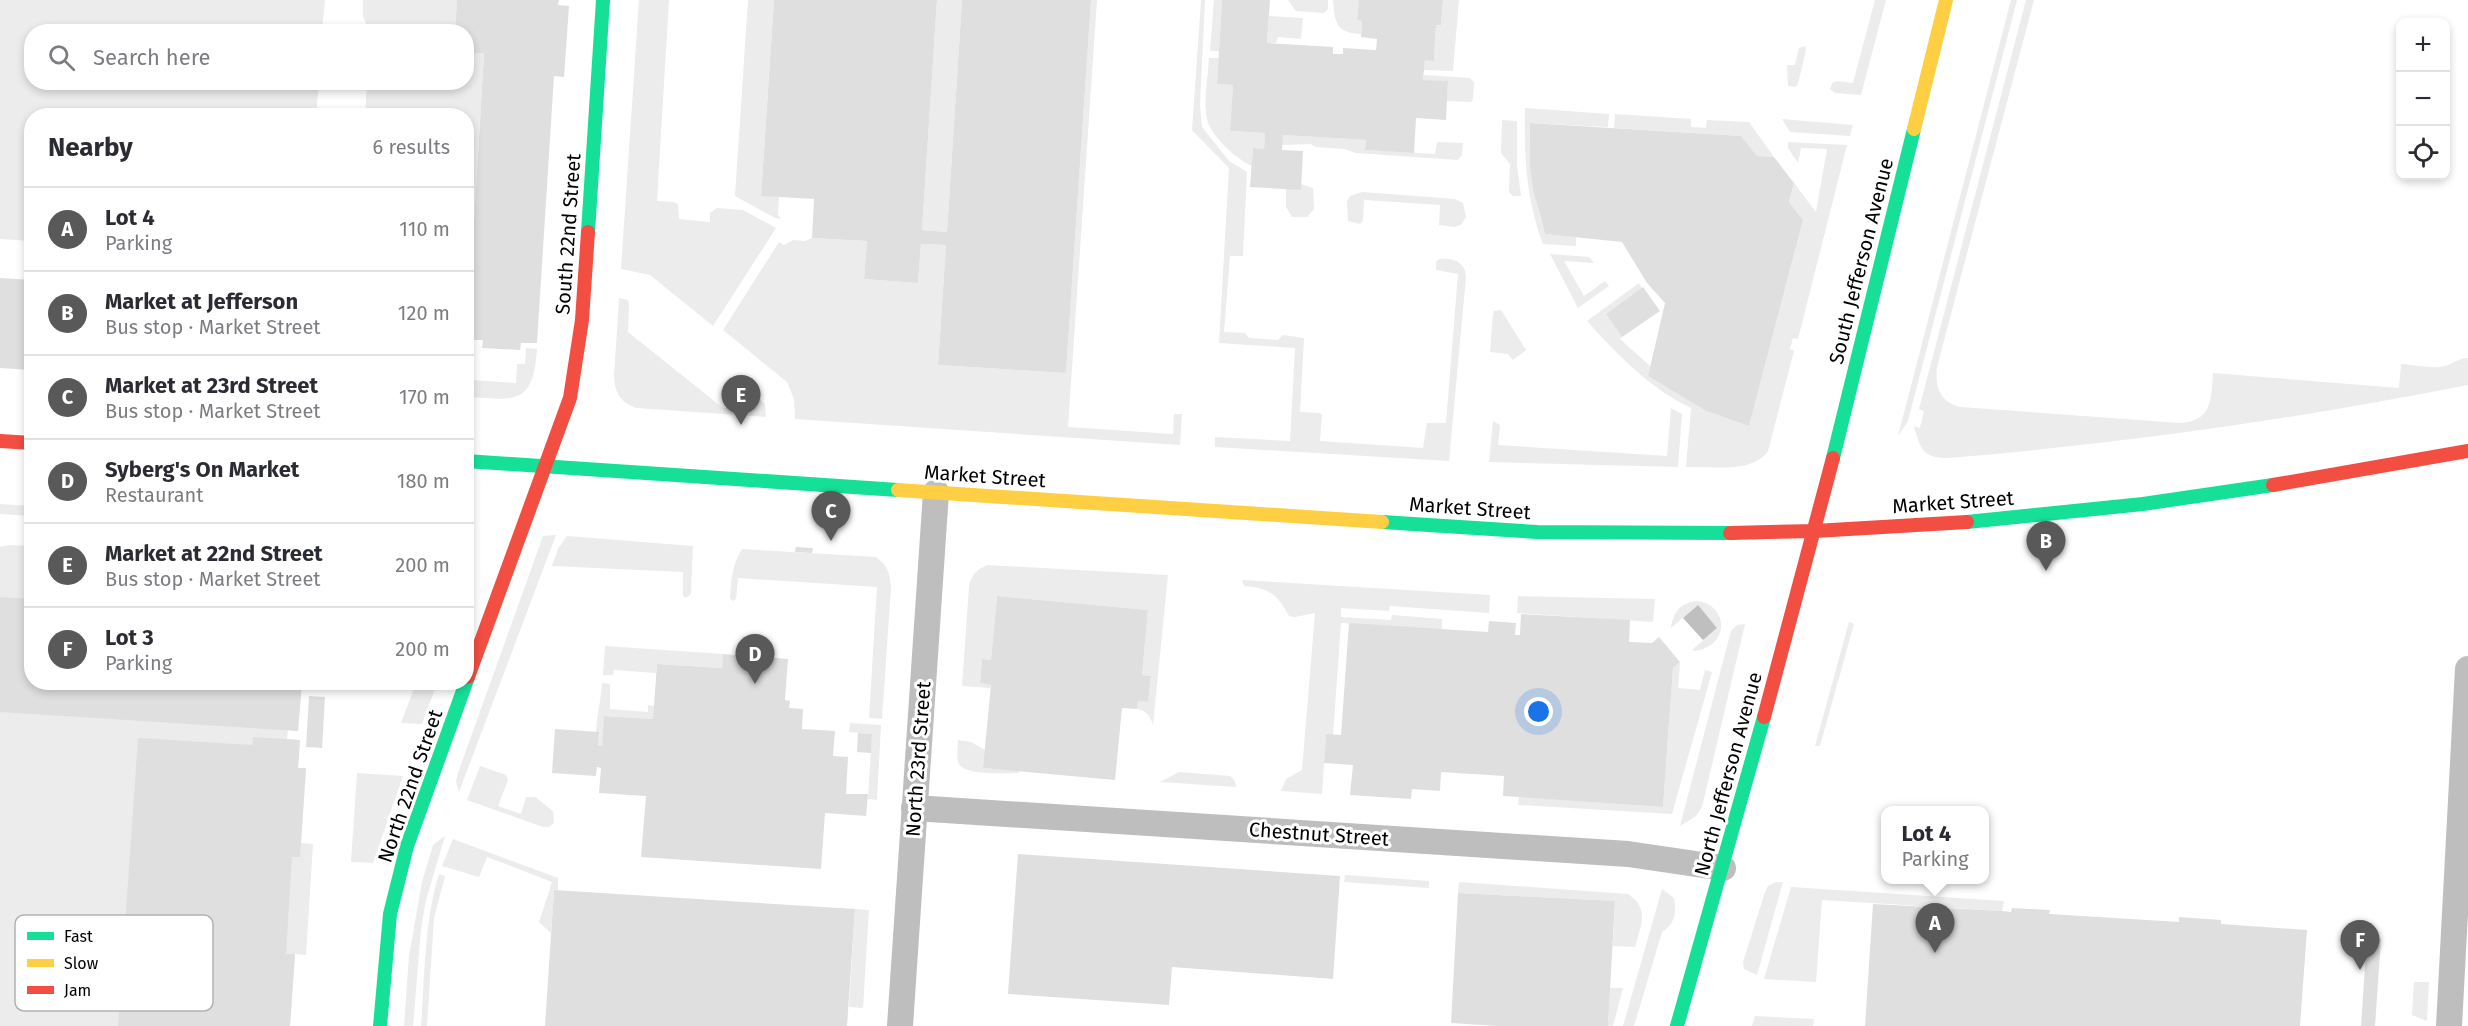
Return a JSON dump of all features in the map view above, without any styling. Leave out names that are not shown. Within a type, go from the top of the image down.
[{"type":"main road","name":"South 22nd Street","points":[[547,465],[570,398],[582,320],[603,0]]},
{"type":"main road","name":"South Jefferson Avenue","points":[[1815,531],[1946,0]]},
{"type":"main road","points":[[0,441],[24,442]]},
{"type":"main road","name":"Market Street","points":[[474,461],[1538,532],[1815,531],[2036,515],[2194,497],[2358,473],[2468,451]]},
{"type":"main road","name":"North 22nd Street","points":[[474,661],[547,465]]},
{"type":"main road","name":"North Jefferson Avenue","points":[[1677,1026],[1723,868],[1815,531]]},
{"type":"main road","name":"North 22nd Street","points":[[380,1026],[390,914],[407,846],[464,690]]},
{"type":"street","name":"North 23rd Street","points":[[900,1026],[936,492]]},
{"type":"street","points":[[2449,1026],[2468,669]]},
{"type":"street","name":"Chestnut Street","points":[[914,808],[1628,854],[1723,868]]},
{"type":"shaded area","points":[[0,0],[325,0],[323,24],[24,24],[24,90],[318,90],[317,108],[24,108],[24,241],[0,239]]},
{"type":"shaded area","points":[[363,0],[457,0],[455,24],[366,24],[363,16]]},
{"type":"shaded area","points":[[639,0],[669,0],[657,201],[678,204],[679,219],[710,222],[710,213],[717,208],[743,210],[776,228],[713,326],[650,275],[621,269]]},
{"type":"shaded area","points":[[748,0],[774,0],[761,195],[779,197],[778,215],[781,219],[735,196]]},
{"type":"shaded area","points":[[937,0],[962,0],[947,232],[922,230]]},
{"type":"shaded area","points":[[1091,0],[1097,0],[1068,427],[1173,434],[1174,414],[1182,414],[1180,445],[795,419],[794,399],[787,382],[723,330],[779,242],[784,245],[793,240],[805,241],[812,238],[867,241],[864,279],[918,283],[921,244],[946,245],[938,365],[1066,373]]},
{"type":"shaded area","points":[[1201,0],[1205,0],[1200,105],[1202,127],[1229,161],[1247,172],[1243,256],[1230,256],[1224,332],[1245,333],[1249,338],[1278,340],[1283,335],[1304,338],[1300,412],[1322,415],[1320,441],[1423,448],[1427,423],[1446,423],[1458,274],[1436,270],[1436,262],[1444,259],[1461,264],[1466,277],[1449,461],[1215,447],[1215,437],[1290,441],[1295,348],[1219,343],[1229,168],[1192,130]]},
{"type":"shaded area","points":[[1214,0],[1222,0],[1219,51],[1210,51]]},
{"type":"shaded area","points":[[1288,0],[1328,0],[1328,9],[1324,13],[1296,11]]},
{"type":"shaded area","points":[[1333,0],[1359,0],[1357,20],[1362,21],[1361,34],[1346,32],[1338,25]]},
{"type":"shaded area","points":[[1443,0],[1459,0],[1453,71],[1424,70],[1425,60],[1434,60],[1436,25],[1441,25]]},
{"type":"shaded area","points":[[1875,0],[1886,0],[1861,95],[1835,93],[1830,89],[1833,82],[1853,83]]},
{"type":"shaded area","points":[[2011,0],[2017,0],[1908,421],[1898,436]]},
{"type":"shaded area","points":[[2026,0],[2034,0],[1937,367],[1938,388],[1948,402],[1961,407],[2180,423],[2199,418],[2208,407],[2213,373],[2399,388],[2401,364],[2440,367],[2468,358],[2468,385],[2339,409],[2143,438],[1947,458],[1927,454],[1920,446],[1914,426],[1920,428],[1924,411],[1919,409]]},
{"type":"shaded area","points":[[1269,16],[1303,18],[1301,39],[1278,37],[1276,43],[1267,43]]},
{"type":"shaded area","points":[[1805,46],[1798,84],[1795,87],[1788,86],[1787,65],[1795,65],[1799,48]]},
{"type":"shaded area","points":[[474,53],[484,53],[474,222],[474,108],[365,108],[367,90],[474,90]]},
{"type":"shaded area","points":[[1209,58],[1219,58],[1217,84],[1233,85],[1230,131],[1265,133],[1264,149],[1253,148],[1252,166],[1225,146],[1209,126],[1205,105]]},
{"type":"shaded area","points":[[1424,75],[1470,78],[1474,82],[1473,99],[1471,102],[1447,101],[1448,82],[1423,80]]},
{"type":"shaded area","points":[[1525,108],[1609,114],[1608,127],[1530,123],[1533,179],[1537,207],[1545,234],[1576,237],[1576,246],[1543,244],[1537,227],[1527,177]]},
{"type":"shaded area","points":[[1615,114],[1691,119],[1691,127],[1706,128],[1707,120],[1749,122],[1774,157],[1757,156],[1741,136],[1614,128]]},
{"type":"shaded area","points":[[1782,119],[1853,125],[1850,136],[1790,132]]},
{"type":"shaded area","points":[[1502,120],[1517,121],[1517,165],[1521,196],[1513,196],[1509,192],[1510,164],[1501,153]]},
{"type":"shaded area","points":[[1283,135],[1366,140],[1365,150],[1435,154],[1437,142],[1463,143],[1462,155],[1458,160],[1356,153],[1344,149],[1315,147],[1311,144],[1282,145]]},
{"type":"shaded area","points":[[1788,142],[1847,145],[1798,339],[1793,338],[1790,349],[1794,351],[1768,451],[1761,458],[1742,466],[1686,467],[1691,408],[1675,400],[1648,380],[1587,321],[1639,283],[1642,288],[1606,314],[1622,337],[1620,339],[1650,366],[1648,376],[1706,411],[1749,426],[1803,220],[1789,202],[1794,183],[1816,212],[1827,149],[1801,148],[1798,163],[1788,148]]},
{"type":"shaded area","points":[[1301,184],[1313,188],[1314,209],[1307,217],[1292,217],[1286,207],[1286,188]]},
{"type":"shaded area","points":[[1362,192],[1455,199],[1463,203],[1466,217],[1461,225],[1454,227],[1439,225],[1440,205],[1364,200],[1363,221],[1360,224],[1348,221],[1347,201],[1350,196]]},
{"type":"shaded area","points":[[1550,254],[1589,257],[1594,263],[1564,261],[1584,296],[1605,281],[1609,286],[1578,308]]},
{"type":"shaded area","points":[[619,298],[628,300],[628,332],[723,408],[744,409],[746,391],[749,390],[765,404],[766,417],[636,408],[622,400],[617,392],[614,376]]},
{"type":"shaded area","points":[[1501,310],[1526,350],[1513,360],[1508,354],[1490,352],[1493,314],[1494,311]]},
{"type":"shaded area","points":[[526,348],[537,349],[531,381],[526,390],[519,395],[499,399],[474,397],[474,380],[516,383],[517,364],[525,364]]},
{"type":"shaded area","points":[[1671,408],[1682,414],[1678,467],[1489,462],[1493,421],[1500,425],[1498,445],[1667,456]]},
{"type":"shaded area","points":[[0,504],[24,506],[24,516],[0,514]]},
{"type":"shaded area","points":[[556,535],[459,792],[456,781],[458,773],[543,536]]},
{"type":"shaded area","points":[[567,536],[693,546],[691,594],[685,598],[683,595],[683,572],[552,566],[558,549]]},
{"type":"shaded area","points":[[24,546],[24,690],[301,690],[298,731],[288,730],[287,739],[300,740],[298,768],[306,768],[301,843],[313,844],[306,955],[295,954],[290,1026],[0,1026],[0,547]]},
{"type":"shaded area","points":[[742,549],[876,557],[886,567],[891,588],[882,719],[869,718],[877,587],[738,578],[736,599],[733,601],[730,599],[733,573]]},
{"type":"shaded area","points":[[988,565],[1168,575],[1153,725],[1148,714],[1137,709],[1138,701],[1148,702],[1151,676],[1142,675],[1148,610],[997,596],[991,660],[982,659],[980,683],[991,685],[990,688],[962,686],[969,586],[976,572]]},
{"type":"shaded area","points":[[1242,580],[1490,595],[1489,613],[1390,606],[1389,611],[1341,608],[1341,617],[1391,620],[1392,615],[1442,619],[1442,630],[1341,623],[1333,735],[1326,735],[1322,794],[1281,791],[1286,779],[1302,770],[1315,613],[1289,616],[1276,597],[1260,588],[1244,586]]},
{"type":"shaded area","points":[[1518,596],[1655,599],[1653,622],[1517,613]]},
{"type":"shaded area","points":[[1698,601],[1709,605],[1716,611],[1721,627],[1714,643],[1694,651],[1692,650],[1717,628],[1697,606],[1671,628],[1679,609],[1687,603]]},
{"type":"shaded area","points":[[1698,605],[1717,628],[1703,640],[1683,618]]},
{"type":"shaded area","points":[[1849,622],[1854,624],[1820,746],[1815,746]]},
{"type":"shaded area","points":[[1745,624],[1702,807],[1696,816],[1680,826],[1731,631],[1737,625]]},
{"type":"shaded area","points":[[605,646],[723,654],[722,668],[657,664],[656,673],[614,670],[613,675],[603,675]]},
{"type":"shaded area","points":[[1680,662],[1678,688],[1700,690],[1705,670],[1712,672],[1672,814],[1518,805],[1519,797],[1663,807],[1673,668]]},
{"type":"shaded area","points":[[602,683],[610,684],[610,709],[648,712],[648,705],[654,706],[653,719],[605,716],[602,746],[598,746],[599,732],[596,732]]},
{"type":"shaded area","points":[[413,690],[434,690],[422,724],[401,723]]},
{"type":"shaded area","points":[[850,723],[881,725],[877,800],[868,799],[872,734],[849,732]]},
{"type":"shaded area","points":[[958,740],[971,742],[985,750],[983,768],[1019,771],[1019,773],[987,773],[963,768],[958,759]]},
{"type":"shaded area","points":[[480,766],[506,775],[508,780],[498,806],[521,814],[526,797],[535,797],[553,811],[554,823],[549,827],[543,827],[467,800]]},
{"type":"shaded area","points":[[1179,772],[1230,776],[1235,781],[1236,787],[1160,782]]},
{"type":"shaded area","points":[[357,773],[403,776],[373,863],[351,862]]},
{"type":"shaded area","points":[[445,836],[426,900],[421,929],[413,1026],[404,1026],[409,956],[422,882],[433,845]]},
{"type":"shaded area","points":[[453,839],[558,878],[558,890],[554,890],[551,933],[539,922],[552,882],[487,857],[479,877],[442,866]]},
{"type":"shaded area","points":[[439,874],[445,876],[434,918],[427,1026],[421,1026],[430,911]]},
{"type":"shaded area","points":[[1345,875],[1429,881],[1429,888],[1344,882]]},
{"type":"shaded area","points":[[1459,882],[1628,894],[1639,905],[1642,918],[1635,947],[1613,946],[1615,901],[1458,893]]},
{"type":"shaded area","points":[[1776,882],[1783,882],[1757,975],[1744,969],[1743,962],[1765,892],[1768,886]]},
{"type":"shaded area","points":[[1791,887],[2004,901],[2002,911],[1822,900],[1816,982],[1764,979]]},
{"type":"shaded area","points":[[1662,889],[1674,898],[1674,917],[1670,925],[1662,932],[1634,1026],[1623,1026]]},
{"type":"shaded area","points":[[855,909],[869,910],[863,1008],[849,1007]]},
{"type":"shaded area","points":[[2414,982],[2429,982],[2427,1021],[2412,1015]]},
{"type":"shaded area","points":[[1610,988],[1623,988],[1613,1026],[1608,1026]]},
{"type":"shaded area","points":[[1755,1016],[1814,1019],[1813,1026],[1752,1026]]},
{"type":"building","points":[[457,0],[559,0],[558,5],[569,6],[564,77],[554,76],[537,343],[521,343],[520,350],[482,348],[483,340],[474,340],[474,222],[484,53],[474,53],[474,24],[456,24]]},
{"type":"building","points":[[774,0],[937,0],[922,230],[947,232],[962,0],[1091,0],[1066,373],[938,365],[946,245],[921,244],[918,283],[864,279],[867,241],[812,238],[814,199],[761,196]]},
{"type":"building","points":[[1222,0],[1270,0],[1267,43],[1333,47],[1333,54],[1343,54],[1343,48],[1376,50],[1377,39],[1361,37],[1362,21],[1357,20],[1359,0],[1443,0],[1441,25],[1436,25],[1434,61],[1425,60],[1423,80],[1448,81],[1446,120],[1416,118],[1414,153],[1365,150],[1366,140],[1283,135],[1282,150],[1303,151],[1301,190],[1250,187],[1253,148],[1264,149],[1265,133],[1230,131],[1233,85],[1217,84]]},
{"type":"building","points":[[1530,123],[1741,136],[1757,156],[1774,157],[1794,183],[1789,202],[1803,220],[1749,426],[1706,411],[1648,376],[1665,303],[1647,283],[1622,242],[1545,234],[1533,189],[1530,165]]},
{"type":"building","points":[[0,278],[24,280],[24,370],[0,368]]},
{"type":"building","points":[[1643,287],[1660,311],[1622,337],[1606,314]]},
{"type":"building","points":[[796,547],[813,548],[812,553],[795,552]]},
{"type":"building","points":[[997,596],[1148,610],[1142,675],[1151,676],[1148,702],[1138,701],[1137,709],[1122,708],[1115,780],[983,768],[991,685],[980,683],[982,659],[991,660]]},
{"type":"building","points":[[0,597],[24,598],[24,690],[301,690],[298,731],[0,712]]},
{"type":"building","points":[[1521,614],[1630,620],[1629,642],[1652,643],[1659,637],[1680,662],[1673,668],[1663,807],[1503,796],[1504,776],[1441,772],[1440,791],[1412,789],[1411,799],[1350,795],[1353,765],[1324,763],[1326,734],[1341,735],[1349,623],[1488,632],[1489,621],[1516,623],[1515,635],[1520,635]]},
{"type":"building","points":[[723,654],[788,659],[785,700],[790,701],[789,708],[803,709],[802,729],[835,731],[833,756],[848,757],[846,794],[868,794],[866,816],[825,813],[821,869],[641,857],[646,796],[599,793],[601,768],[597,767],[596,776],[552,773],[555,729],[599,732],[598,746],[602,746],[604,716],[653,719],[657,664],[722,668]]},
{"type":"building","points":[[309,696],[325,697],[322,748],[306,747]]},
{"type":"building","points":[[858,733],[872,734],[871,753],[857,752]]},
{"type":"building","points":[[253,737],[300,740],[298,768],[306,768],[300,857],[292,857],[286,954],[295,954],[290,1026],[118,1026],[119,1011],[213,1011],[213,915],[126,915],[138,738],[252,745]]},
{"type":"building","points":[[1018,854],[1340,876],[1333,979],[1172,967],[1169,1005],[1008,994]]},
{"type":"building","points":[[554,890],[855,909],[847,1026],[545,1026]]},
{"type":"building","points":[[1458,893],[1615,901],[1608,1026],[1497,1026],[1451,1023]]},
{"type":"building","points":[[1873,904],[2011,912],[2012,908],[2050,910],[2049,914],[2179,922],[2179,917],[2221,920],[2221,924],[2307,930],[2300,1026],[1865,1026]]},
{"type":"building","points":[[2367,937],[2381,939],[2375,1026],[2361,1026]]},
{"type":"traffic: fast","points":[[588,232],[603,0]]},
{"type":"traffic: fast","points":[[1833,458],[1914,129]]},
{"type":"traffic: fast","points":[[474,462],[898,490]]},
{"type":"traffic: fast","points":[[1967,522],[2143,504],[2273,485]]},
{"type":"traffic: fast","points":[[1382,522],[1537,532],[1730,533]]},
{"type":"traffic: fast","points":[[380,1026],[390,914],[407,846],[463,690]]},
{"type":"traffic: fast","points":[[1677,1026],[1764,717]]},
{"type":"traffic: slow","points":[[1914,129],[1946,0]]},
{"type":"traffic: slow","points":[[898,490],[1382,522]]},
{"type":"traffic: jam","points":[[474,661],[570,398],[582,320],[588,232]]},
{"type":"traffic: jam","points":[[0,441],[24,442]]},
{"type":"traffic: jam","points":[[2273,485],[2468,451]]},
{"type":"traffic: jam","points":[[1764,717],[1833,458]]},
{"type":"traffic: jam","points":[[1730,533],[1815,531],[1967,522]]},
{"type":"place","name":"Market at 22nd Street","points":[[741,425]]},
{"type":"place","name":"Market at 23rd Street","points":[[831,541]]},
{"type":"place","name":"Market at Jefferson","points":[[2046,571]]},
{"type":"place","name":"Syberg's On Market","points":[[755,684]]},
{"type":"place","name":"Lot 4","points":[[1935,953]]},
{"type":"place","name":"Lot 3","points":[[2360,970]]}]
